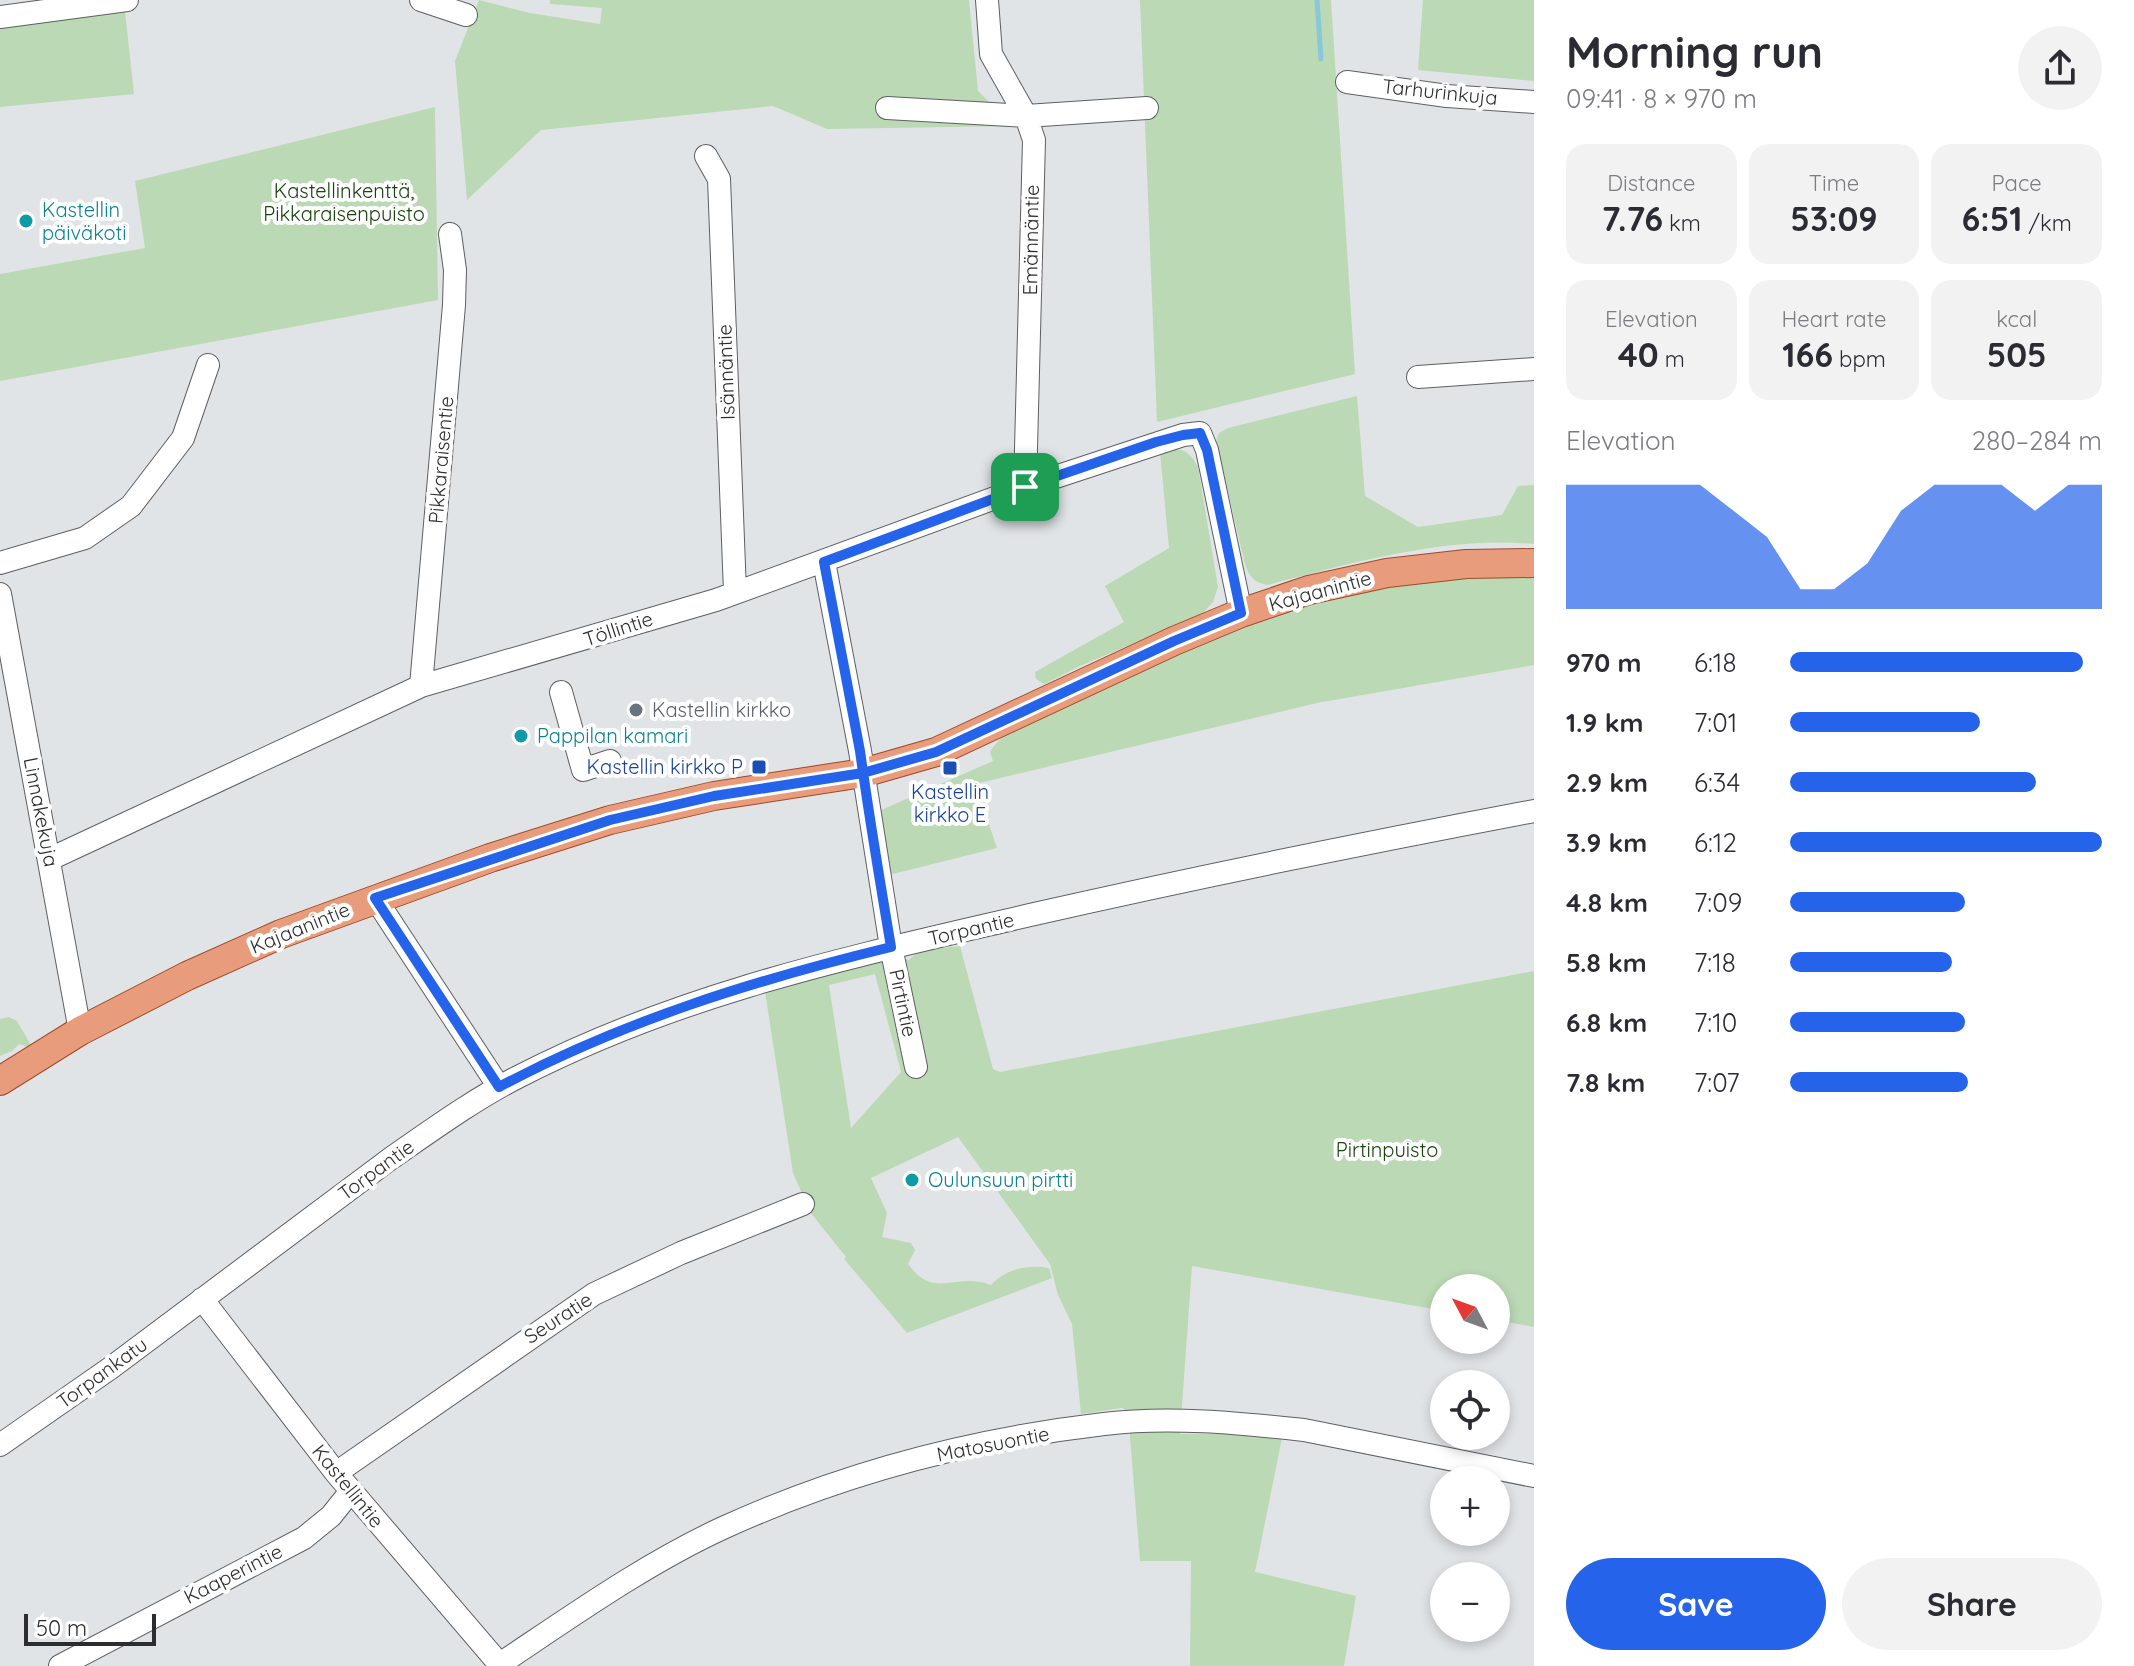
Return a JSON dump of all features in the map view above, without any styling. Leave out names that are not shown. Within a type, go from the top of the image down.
[{"type":"main road","name":"Kajaanintie","points":[[0,1081],[80,1031],[187,976],[281,934],[375,898],[610,820],[714,796],[863,773],[936,752],[1174,641],[1241,613],[1309,590],[1387,573],[1466,564],[1534,563]]},
{"type":"street","points":[[0,17],[127,0]]},
{"type":"street","points":[[421,0],[466,15]]},
{"type":"street","name":"Emännäntie","points":[[987,0],[991,54],[1026,116],[1034,140],[1025,487]]},
{"type":"street","name":"Tarhurinkuja","points":[[1347,82],[1447,96],[1534,102]]},
{"type":"street","points":[[887,108],[1026,116],[1147,108]]},
{"type":"street","name":"Isännäntie","points":[[706,156],[719,179],[735,592]]},
{"type":"street","name":"Pikkaraisentie","points":[[421,686],[454,305],[455,270],[450,234]]},
{"type":"street","points":[[0,563],[85,538],[131,506],[183,438],[208,365]]},
{"type":"street","points":[[1418,377],[1534,369]]},
{"type":"street","name":"Töllintie","points":[[50,859],[421,686],[548,651],[735,592],[1025,487],[1183,435],[1200,433],[1207,450],[1241,613]]},
{"type":"street","name":"Pirtintie","points":[[824,562],[891,947],[916,1067]]},
{"type":"street","name":"Linnakekuja","points":[[0,594],[80,1031]]},
{"type":"street","points":[[561,692],[583,770],[610,761]]},
{"type":"street","name":"Torpantie","points":[[202,1299],[390,1159],[499,1087],[616,1032],[715,995],[891,947],[1322,851],[1534,811]]},
{"type":"street","points":[[375,898],[499,1087]]},
{"type":"street","name":"Seuratie","points":[[336,1473],[594,1294],[681,1253],[803,1204]]},
{"type":"street","name":"Torpankatu","points":[[0,1445],[202,1299]]},
{"type":"street","name":"Kastellintie","points":[[202,1299],[336,1473],[499,1665]]},
{"type":"street","name":"Matosuontie","points":[[499,1665],[667,1558],[723,1528],[822,1487],[1009,1439],[1105,1423],[1189,1422],[1267,1426],[1304,1430],[1534,1476]]},
{"type":"street","name":"Kaaperintie","points":[[60,1666],[304,1538],[331,1516],[351,1491]]},
{"type":"green space","points":[[479,0],[530,13],[600,24],[602,8],[550,4],[550,0],[969,0],[978,91],[1014,126],[827,129],[773,106],[541,130],[467,200],[455,61]]},
{"type":"green space","points":[[1140,0],[1331,0],[1355,374],[1157,422]]},
{"type":"green space","points":[[1423,0],[1534,0],[1534,81],[1418,70]]},
{"type":"green space","points":[[125,11],[134,94],[0,107],[0,27]]},
{"type":"green space","name":"Kastellinkenttä, Pikkaraisenpuisto","points":[[435,107],[438,300],[0,381],[0,274],[145,248],[135,181]]},
{"type":"green space","points":[[1357,396],[1365,496],[1418,527],[1502,515],[1518,486],[1534,485],[1534,544],[1466,544],[1399,553],[1267,585],[1253,578],[1245,564],[1216,441],[1219,433],[1228,428]]},
{"type":"green space","points":[[1173,449],[1188,454],[1198,467],[1218,587],[1213,602],[1202,614],[1044,684],[1036,679],[1035,672],[1124,622],[1105,586],[1169,548],[1160,452]]},
{"type":"green space","points":[[1534,575],[1534,665],[1317,703],[975,784],[997,848],[889,875],[879,811],[993,761],[990,752],[1007,733],[1045,712],[1223,633],[1296,607],[1371,588],[1412,582]]},
{"type":"green space","name":"Pirtinpuisto","points":[[960,946],[993,1069],[1000,1072],[1534,971],[1534,1327],[1510,1323],[1510,1274],[1430,1274],[1430,1308],[1192,1266],[1180,1434],[1283,1433],[1255,1572],[1356,1596],[1344,1666],[1190,1666],[1191,1561],[1140,1561],[1128,1412],[1122,1408],[1081,1414],[1072,1324],[1058,1295],[1050,1264],[958,1137],[871,1178],[887,1213],[882,1237],[911,1243],[915,1250],[908,1264],[927,1281],[966,1281],[991,1285],[1010,1272],[1033,1267],[1049,1268],[1052,1278],[907,1333],[844,1259],[846,1257],[810,1212],[793,1173],[764,985],[882,953],[909,960],[918,951]],"holes":[[[875,974],[901,1072],[851,1128],[829,985]]]},
{"type":"green space","points":[[9,1017],[17,1021],[31,1045],[19,1044],[0,1056],[0,1019]]},
{"type":"waterway","points":[[1317,0],[1321,59]]},
{"type":"place","name":"Kastellin päiväkoti","points":[[26,221]]},
{"type":"place","name":"Kastellin kirkko","points":[[636,710]]},
{"type":"place","name":"Pappilan kamari","points":[[521,736]]},
{"type":"place","name":"Kastellin kirkko P","points":[[759,767]]},
{"type":"place","name":"Kastellin kirkko E","points":[[950,768]]},
{"type":"place","name":"Oulunsuun pirtti","points":[[912,1180]]},
{"type":"route","points":[[1025,487],[824,562],[860,751],[863,773],[867,800],[891,947],[715,995],[637,1023],[499,1087],[375,898],[610,820],[714,796],[863,773],[936,752],[1241,613],[1207,450],[1200,433],[1156,442],[1025,487]]}]
